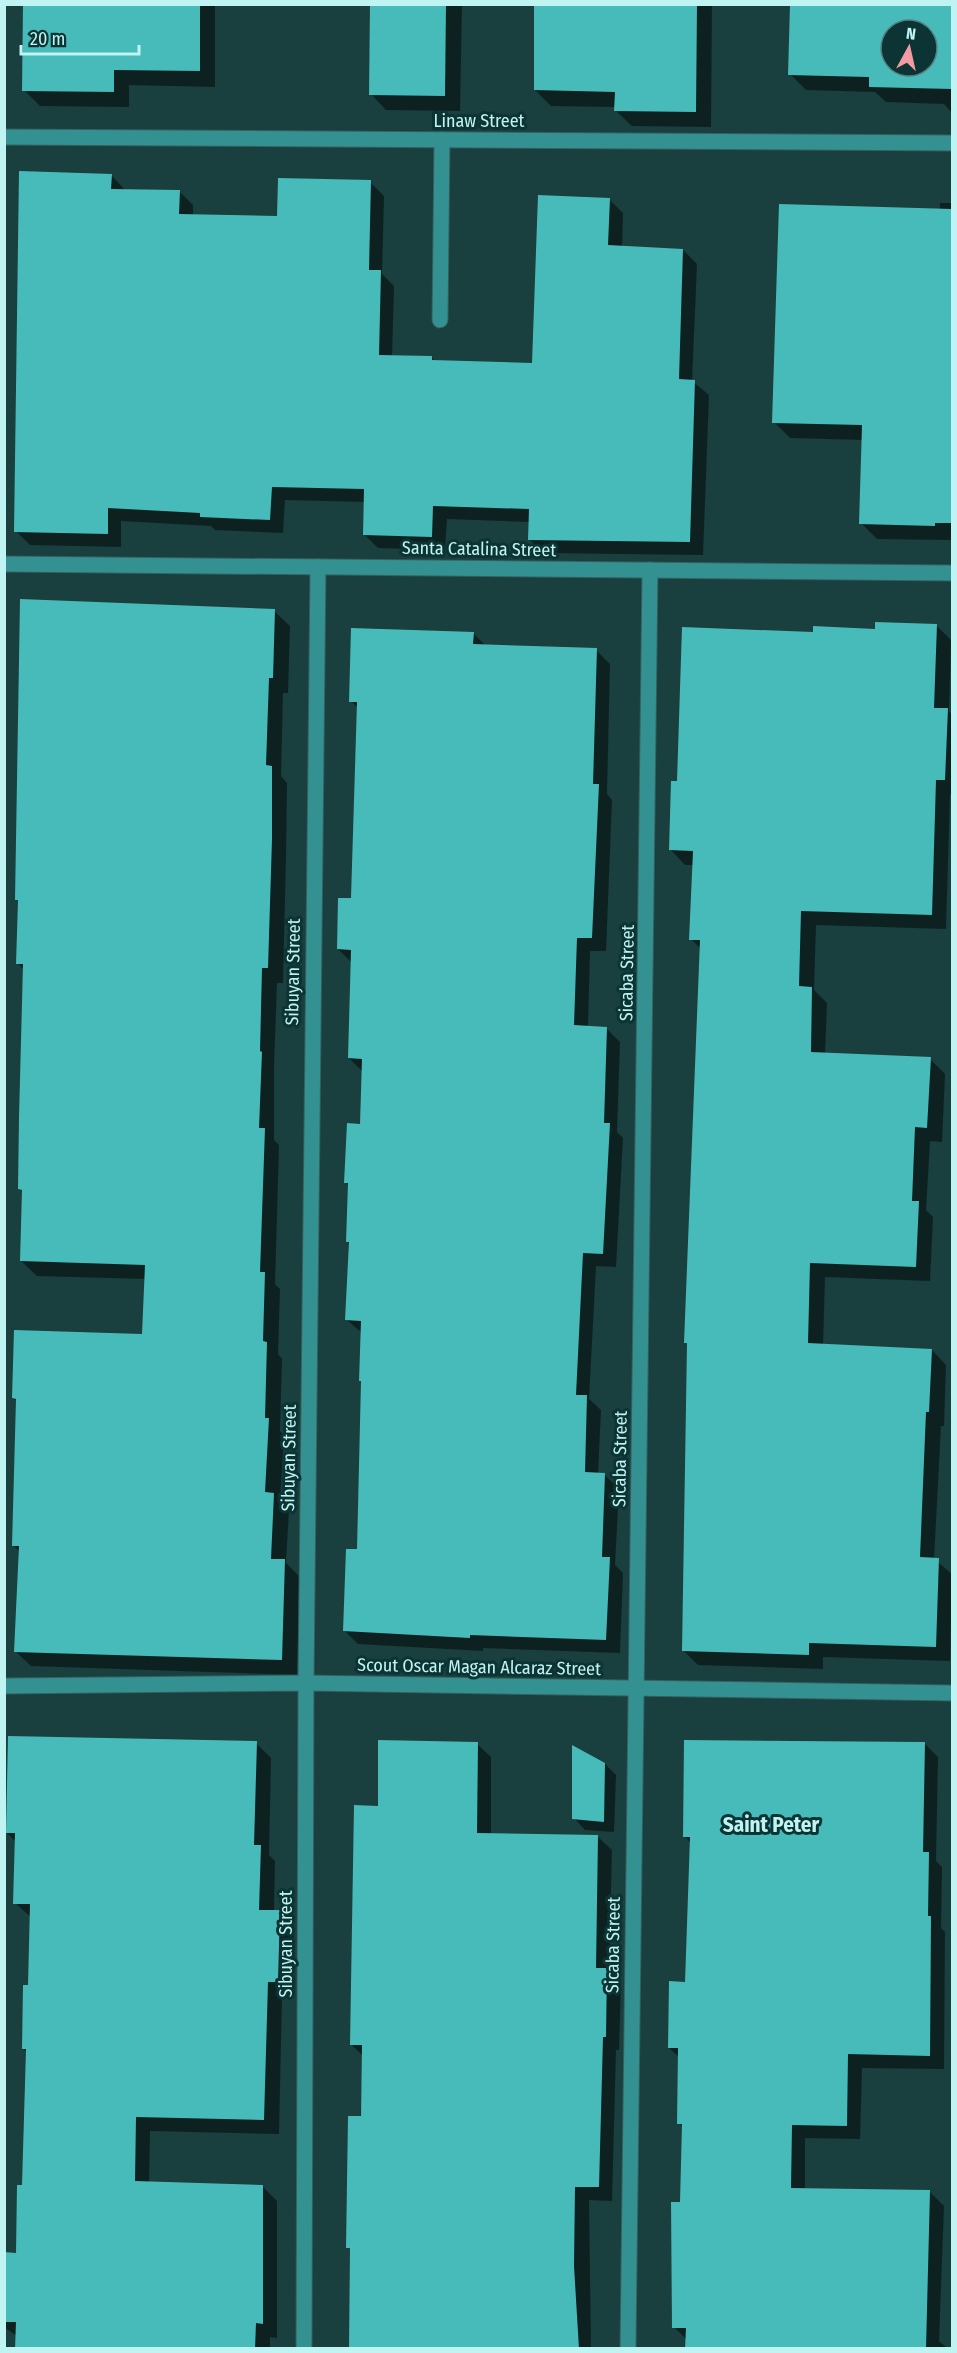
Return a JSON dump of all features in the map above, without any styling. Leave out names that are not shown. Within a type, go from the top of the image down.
[{"type":"street","name":"Linaw Street","points":[[4,137],[952,143]]},
{"type":"street","points":[[440,320],[442,140]]},
{"type":"street","name":"Santa Catalina Street","points":[[4,564],[952,573]]},
{"type":"street","name":"Sibuyan Street","points":[[304,2349],[306,1683],[318,567]]},
{"type":"street","name":"Sicaba Street","points":[[628,2349],[651,570]]},
{"type":"street","name":"Scout Oscar Magan Alcaraz Street","points":[[4,1686],[306,1683],[952,1693]]},
{"type":"building","points":[[23,4],[200,4],[200,71],[114,70],[114,92],[22,91]]},
{"type":"building","points":[[370,4],[446,4],[445,96],[369,95]]},
{"type":"building","points":[[534,4],[697,4],[696,112],[614,111],[615,92],[534,90]]},
{"type":"building","points":[[790,4],[952,4],[952,89],[869,87],[869,77],[788,75]]},
{"type":"building","points":[[19,171],[112,174],[111,189],[180,190],[179,214],[277,216],[278,178],[371,180],[369,270],[381,270],[379,355],[432,356],[432,360],[532,363],[538,195],[610,198],[608,245],[683,249],[679,379],[695,380],[690,542],[528,540],[529,509],[433,506],[432,537],[363,535],[364,489],[272,487],[270,520],[200,517],[200,513],[108,508],[108,534],[14,532]]},
{"type":"building","points":[[779,204],[952,209],[952,523],[935,523],[935,526],[859,524],[862,425],[772,423]]},
{"type":"building","points":[[20,599],[275,609],[273,678],[269,678],[266,765],[272,766],[272,839],[268,968],[262,968],[259,1128],[265,1128],[260,1272],[265,1272],[263,1341],[267,1342],[265,1418],[269,1418],[265,1492],[274,1493],[271,1559],[285,1559],[282,1660],[14,1652],[19,1546],[12,1546],[16,1399],[12,1398],[14,1330],[142,1334],[145,1265],[20,1261],[22,1190],[18,1189],[23,964],[16,964],[18,900],[15,900]]},
{"type":"building","points":[[875,622],[937,624],[934,708],[948,708],[945,780],[936,780],[932,915],[801,911],[799,986],[812,987],[811,1052],[931,1057],[927,1128],[915,1127],[912,1201],[919,1201],[916,1267],[810,1263],[808,1343],[932,1349],[929,1412],[926,1412],[920,1557],[939,1558],[936,1647],[809,1643],[809,1655],[682,1651],[687,1343],[684,1343],[700,940],[689,940],[693,851],[669,850],[671,781],[677,781],[682,627],[813,632],[813,626],[875,629]]},
{"type":"building","points":[[351,628],[474,632],[473,644],[597,648],[593,784],[599,784],[592,938],[577,938],[574,1025],[607,1027],[604,1123],[610,1123],[603,1254],[583,1253],[576,1395],[587,1395],[585,1472],[605,1473],[602,1557],[610,1557],[606,1640],[470,1635],[470,1638],[343,1631],[346,1549],[357,1549],[361,1381],[359,1381],[361,1321],[345,1320],[349,1242],[346,1242],[348,1183],[344,1183],[347,1123],[360,1124],[362,1059],[348,1058],[351,950],[337,949],[338,898],[351,898],[357,702],[349,702]]},
{"type":"building","points":[[8,1736],[257,1741],[254,1845],[261,1845],[259,1910],[280,1910],[278,1982],[268,1982],[264,2120],[136,2117],[135,2181],[263,2185],[263,2324],[256,2323],[255,2349],[15,2349],[16,2322],[4,2322],[4,2252],[16,2253],[17,2185],[22,2185],[26,2049],[22,2049],[23,1985],[28,1985],[30,1904],[13,1904],[15,1833],[6,1833]]},
{"type":"building","points":[[378,1740],[478,1742],[477,1833],[598,1835],[596,1968],[607,1968],[606,2037],[603,2037],[599,2187],[575,2187],[574,2266],[579,2349],[349,2349],[350,2248],[346,2248],[348,2116],[361,2116],[362,2045],[350,2045],[354,1805],[378,1806]]},
{"type":"building","points":[[684,1740],[925,1742],[923,1852],[929,1852],[930,2056],[848,2054],[847,2126],[792,2125],[791,2188],[930,2190],[926,2349],[685,2349],[686,2328],[672,2328],[671,2202],[680,2202],[682,2124],[677,2124],[678,2048],[668,2048],[669,1981],[685,1982],[690,1837],[683,1837]]},
{"type":"building","points":[[572,1745],[605,1763],[604,1822],[572,1819]]},
{"type":"district","name":"Saint Peter","points":[[771,1825]]}]
